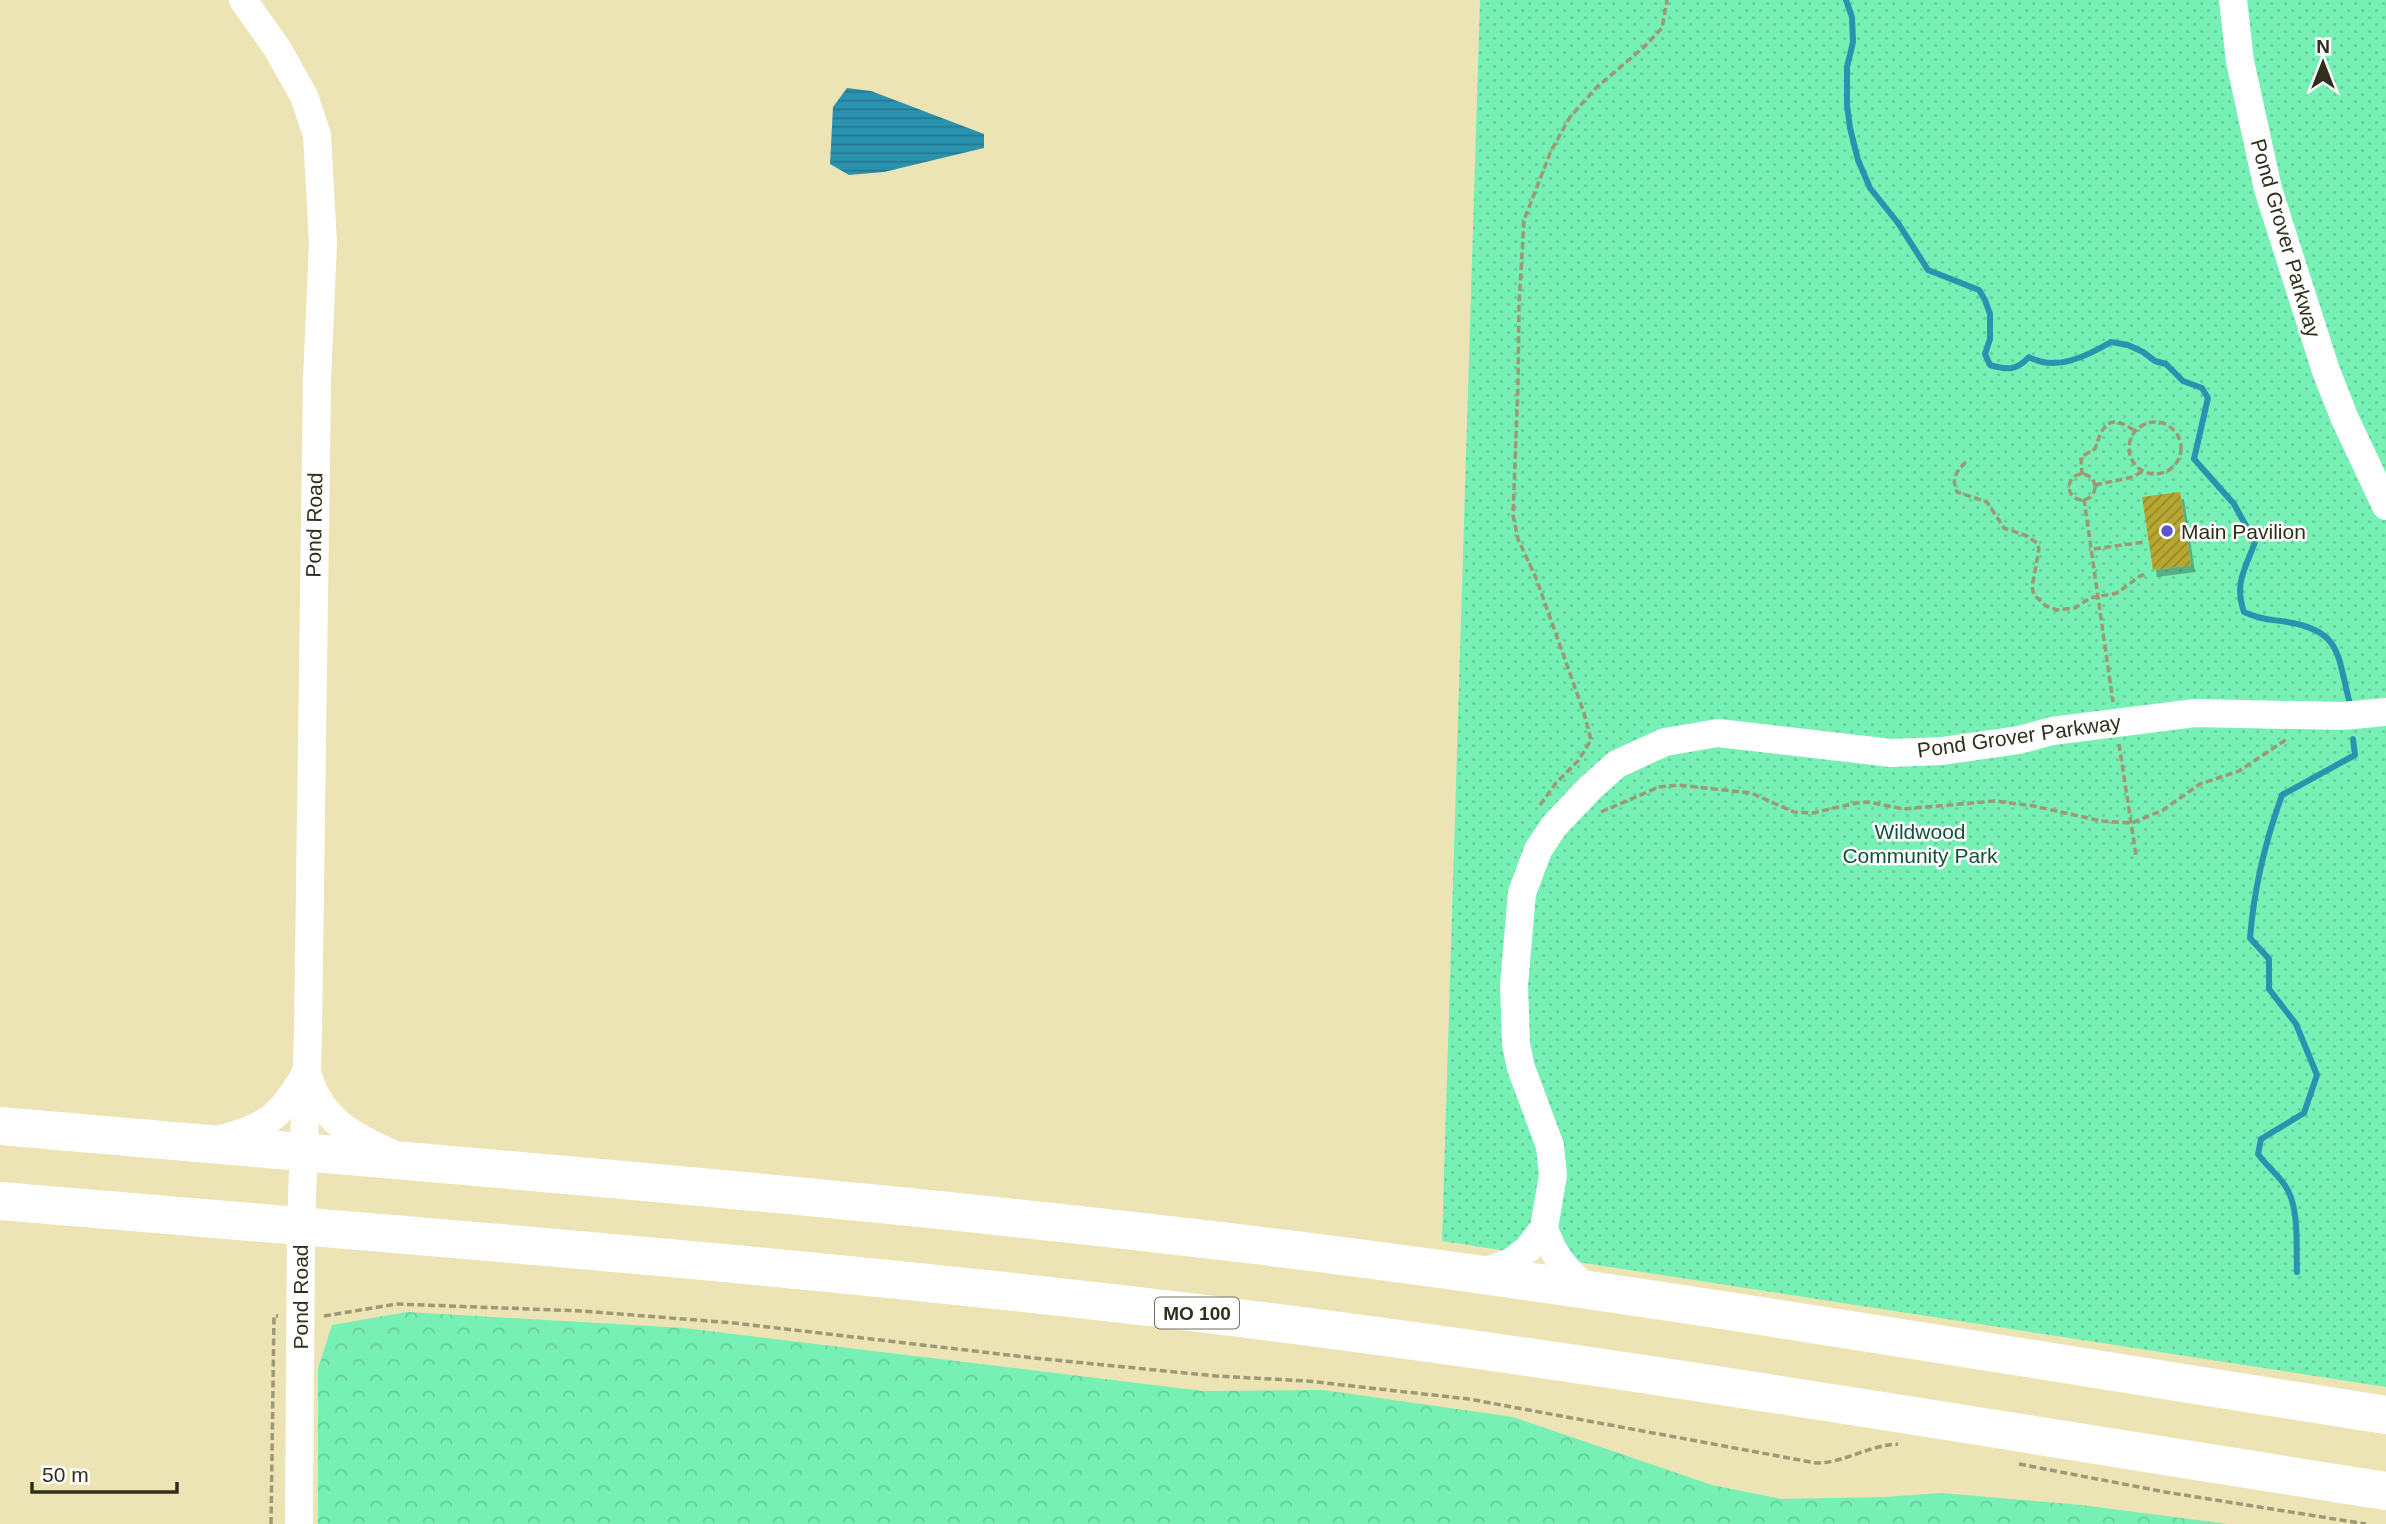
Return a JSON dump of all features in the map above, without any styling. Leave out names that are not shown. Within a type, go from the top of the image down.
[{"type":"highway","points":[[0,1126],[936,1209],[1264,1246],[1590,1292],[2386,1415]]},
{"type":"highway","name":"MO 100","points":[[0,1201],[798,1270],[1230,1317],[1660,1377],[2386,1491]]},
{"type":"street","name":"Pond Road","points":[[243,0],[277,48],[297,84],[317,135],[323,243],[314,519],[307,1071],[300,1227],[299,1524]]},
{"type":"street","name":"Pond Grover Parkway","points":[[2233,0],[2240,61],[2268,189],[2326,371],[2345,419],[2386,506]]},
{"type":"street","name":"Pond Grover Parkway","points":[[1544,1228],[1553,1175],[1550,1146],[1521,1068],[1516,1044],[1514,985],[1522,893],[1538,850],[1554,826],[1617,764],[1665,742],[1718,733],[1891,753],[1942,751],[2116,722],[2195,713],[2342,716],[2386,712]]},
{"type":"street","name":"Pond Road","points":[[307,1071],[318,1102],[336,1123],[365,1141],[412,1162]]},
{"type":"street","points":[[201,1143],[250,1132],[268,1122],[283,1108],[307,1071]]},
{"type":"street","points":[[1476,1275],[1511,1262],[1528,1249],[1544,1228]]},
{"type":"street","points":[[1544,1228],[1552,1250],[1563,1266],[1590,1292]]},
{"type":"path","points":[[1554,826],[1539,815],[1540,804],[1578,761],[1591,740],[1536,578],[1518,539],[1513,515],[1518,304],[1524,220],[1551,151],[1570,117],[1597,87],[1662,28],[1667,0]]},
{"type":"path","points":[[2082,474],[2081,457],[2095,449],[2099,432],[2104,425],[2115,422],[2125,424],[2135,431]]},
{"type":"path","points":[[2161,423],[2175,431],[2182,447],[2177,463],[2171,469],[2156,475],[2143,471],[2130,457],[2129,441],[2135,431],[2145,424],[2161,423]]},
{"type":"path","points":[[1966,462],[1956,471],[1954,478],[1957,492],[1987,502],[2004,528],[2027,536],[2037,543],[2039,549],[2032,587],[2034,595],[2046,606],[2057,610],[2075,608],[2090,598],[2117,593],[2147,574]]},
{"type":"path","points":[[2095,485],[2133,477],[2143,471]]},
{"type":"path","points":[[2082,474],[2093,480],[2095,485],[2092,496],[2077,499],[2070,490],[2072,479],[2082,474]]},
{"type":"path","points":[[2084,499],[2136,856]]},
{"type":"path","points":[[2093,549],[2144,542]]},
{"type":"path","points":[[1593,816],[1659,787],[1678,785],[1751,793],[1794,812],[1812,813],[1869,802],[1903,809],[1995,801],[2034,806],[2101,821],[2132,823],[2163,810],[2200,784],[2239,771],[2288,738]]},
{"type":"path","points":[[271,1524],[274,1316],[331,1316],[397,1304],[596,1312],[747,1324],[1216,1376],[1307,1381],[1457,1398],[1816,1463],[1828,1463],[1876,1447],[1906,1445]]},
{"type":"path","points":[[2009,1462],[2165,1492],[2366,1524]]},
{"type":"green space","name":"Wildwood Community Park","points":[[1480,0],[2386,0],[2386,1387],[1442,1241]]},
{"type":"green space","points":[[407,1312],[684,1328],[1203,1391],[1323,1390],[1513,1417],[1712,1485],[1781,1499],[1942,1493],[2081,1505],[2228,1524],[318,1524],[318,1369],[332,1325]]},
{"type":"water","points":[[847,88],[871,91],[984,134],[984,148],[884,172],[849,175],[830,164],[833,107]]},
{"type":"building","name":"Main Pavilion","points":[[2180,492],[2191,565],[2153,570],[2142,497]]},
{"type":"waterway","points":[[1846,0],[1852,17],[1853,42],[1847,67],[1847,105],[1858,160],[1870,188],[1898,223],[1928,270],[1979,290],[1990,314],[1990,339],[1985,354],[1990,365],[2011,368],[2020,365],[2029,357],[2060,363],[2082,357],[2111,342],[2128,345],[2143,352],[2155,361],[2166,364],[2183,381],[2202,388],[2208,398],[2194,459],[2234,504],[2255,542],[2240,584],[2244,612],[2305,626],[2328,639],[2339,659],[2350,704]]},
{"type":"waterway","points":[[2297,1272],[2293,1203],[2284,1184],[2258,1154],[2261,1139],[2304,1113],[2317,1075],[2296,1024],[2269,989],[2269,959],[2250,938],[2261,865],[2282,795],[2355,755],[2353,739]]},
{"type":"place","name":"Main Pavilion","points":[[2167,531]]}]
